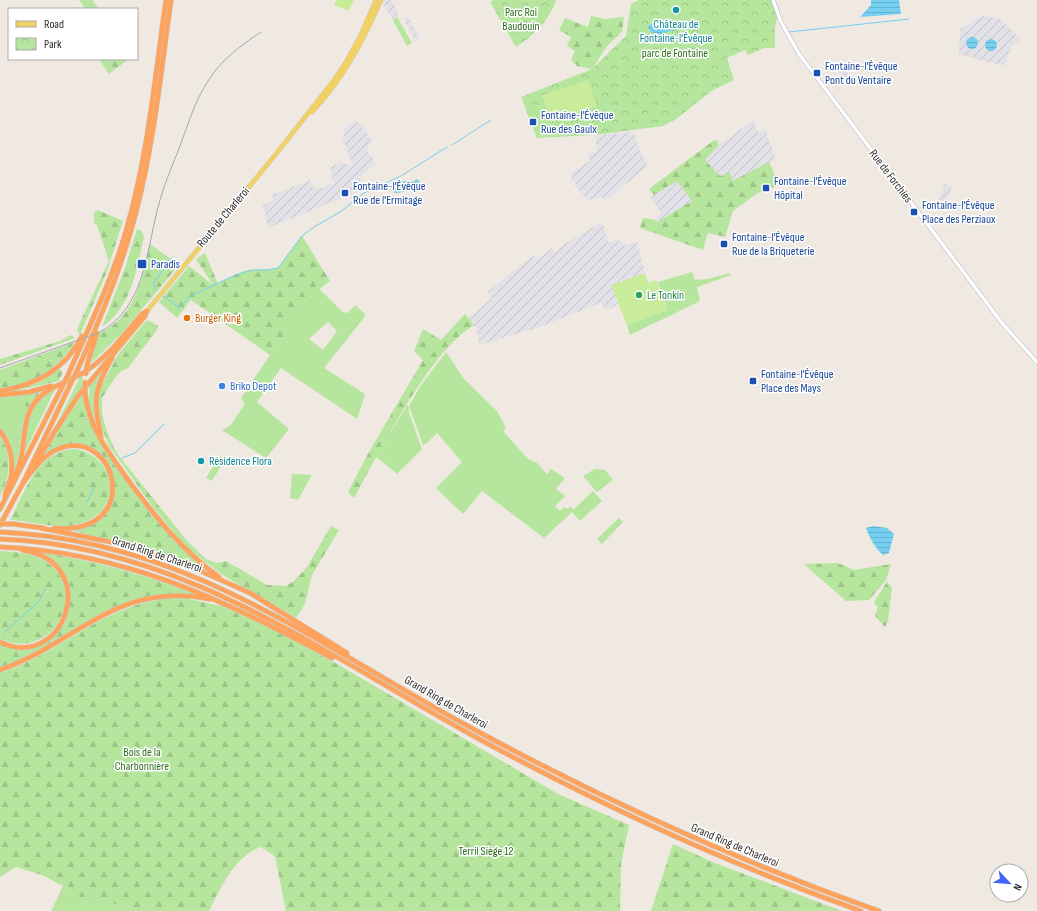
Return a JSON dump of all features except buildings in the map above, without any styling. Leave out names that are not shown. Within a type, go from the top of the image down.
[{"type":"highway","points":[[0,508],[68,374],[90,327],[119,253],[136,191],[144,152],[166,0]]},
{"type":"highway","points":[[0,525],[23,483],[77,371],[98,324],[125,253],[141,192],[149,152],[171,0]]},
{"type":"highway","points":[[30,474],[65,415],[92,378],[147,311]]},
{"type":"highway","points":[[13,484],[21,461],[28,414],[33,405],[44,393],[61,386],[92,367],[113,348],[142,314],[147,311]]},
{"type":"highway","points":[[98,324],[87,365],[85,382],[90,416],[102,442],[168,532],[196,559],[231,584]]},
{"type":"highway","points":[[0,391],[26,386],[53,372],[68,358],[90,327]]},
{"type":"highway","points":[[102,442],[95,414],[96,398],[101,379],[118,348]]},
{"type":"highway","points":[[0,395],[61,386]]},
{"type":"highway","points":[[0,431],[9,450],[11,463],[10,479],[5,499]]},
{"type":"highway","points":[[23,483],[43,459],[54,451],[65,447],[87,449],[100,457],[106,464],[113,480],[113,493],[110,502],[105,512],[95,520],[75,528],[41,528]]},
{"type":"highway","points":[[0,525],[13,524],[41,528],[138,549],[185,564],[231,584],[290,616],[355,658],[362,665]]},
{"type":"highway","name":"Grand Ring de Charleroi","points":[[0,532],[69,540],[99,546],[186,572],[267,610],[474,730],[610,800],[762,867],[878,911]]},
{"type":"highway","name":"Grand Ring de Charleroi","points":[[3,539],[67,546],[98,552],[183,578],[265,616],[478,738],[608,805],[713,853],[861,911]]},
{"type":"highway","points":[[3,547],[38,549],[109,562],[175,582],[279,629],[343,664],[350,665]]},
{"type":"highway","points":[[0,642],[18,647],[35,645],[44,641],[63,623],[68,604],[65,580],[50,560],[32,552],[3,547]]},
{"type":"highway","points":[[0,670],[32,656],[112,610],[139,600],[173,595],[222,602]]},
{"type":"main road","name":"Route de Charleroi","points":[[147,311],[300,124],[346,62],[360,37],[376,0]]},
{"type":"main road","name":"Route de Charleroi","points":[[300,124],[318,105],[351,62],[366,35],[381,0]]},
{"type":"main road","name":"Rue de Forchies","points":[[773,0],[783,26],[799,54],[1002,323],[1037,362]]},
{"type":"shaded area","points":[[381,0],[392,0],[399,16],[393,20]]},
{"type":"shaded area","points":[[981,16],[999,18],[1021,39],[1011,47],[1004,66],[959,54],[960,29]]},
{"type":"shaded area","points":[[408,17],[420,39],[415,42],[405,22],[407,21],[405,19]]},
{"type":"shaded area","points":[[846,68],[849,79],[836,87],[832,80],[838,79],[840,76],[837,70]]},
{"type":"shaded area","points":[[753,120],[758,132],[765,129],[776,159],[732,181],[720,176],[705,160],[719,145]]},
{"type":"shaded area","points":[[360,122],[372,141],[366,149],[376,164],[359,177],[364,189],[268,228],[263,205],[274,200],[272,195],[310,180],[314,189],[319,187],[319,189],[334,183],[330,168],[341,161],[350,166],[352,164],[343,139],[346,125]]},
{"type":"shaded area","points":[[634,132],[640,151],[648,166],[610,197],[587,200],[571,179],[572,172],[590,161],[588,153],[597,152],[595,135]]},
{"type":"shaded area","points":[[677,180],[693,201],[657,222],[656,218],[661,213],[650,197]]},
{"type":"shaded area","points":[[945,184],[952,187],[946,202],[939,199]]},
{"type":"shaded area","points":[[602,222],[609,243],[618,239],[624,245],[637,242],[645,273],[612,285],[618,305],[606,310],[601,303],[540,327],[479,345],[477,329],[468,318],[492,298],[487,292],[532,256],[539,258],[552,248],[555,252],[566,243]]},
{"type":"green space","points":[[79,0],[92,0],[98,8],[84,8]]},
{"type":"green space","points":[[336,0],[354,0],[349,11],[334,5]]},
{"type":"green space","name":"Parc Roi Baudouin","points":[[494,0],[556,0],[549,15],[540,27],[516,47],[490,2]]},
{"type":"green space","name":"parc de Fontaine","points":[[639,0],[773,0],[778,14],[775,26],[775,48],[764,48],[748,55],[745,50],[727,58],[734,80],[713,90],[676,119],[663,126],[595,135],[537,138],[521,97],[592,69],[626,36],[631,4]]},
{"type":"green space","points":[[591,16],[605,19],[624,17],[622,32],[607,46],[592,69],[577,66],[571,60],[575,51],[567,46],[571,37],[559,30],[565,18],[588,27]]},
{"type":"green space","points":[[397,17],[412,43],[407,46],[393,20]]},
{"type":"green space","points":[[100,60],[128,60],[109,74]]},
{"type":"green space","points":[[588,80],[597,106],[551,122],[542,95]]},
{"type":"green space","points":[[717,140],[719,145],[705,160],[720,176],[730,172],[732,181],[769,162],[779,185],[756,194],[733,211],[725,237],[708,233],[703,250],[640,228],[643,218],[655,220],[657,222],[692,201],[677,181],[654,195],[649,189],[713,141]]},
{"type":"green space","points":[[98,210],[123,221],[106,274],[80,335],[77,331],[80,322],[109,261],[97,225],[94,223],[94,213]]},
{"type":"green space","points":[[137,229],[142,231],[144,237],[131,287],[120,309],[102,327],[125,268]]},
{"type":"green space","points":[[302,236],[330,281],[291,311],[285,335],[275,353],[270,355],[191,300],[177,318],[159,302],[189,266],[213,285],[196,259],[205,253],[218,284],[244,271],[278,268]]},
{"type":"green space","points":[[150,244],[179,265],[123,332],[91,363],[99,333],[111,326],[121,317],[129,307],[135,295],[144,270]]},
{"type":"green space","points":[[692,272],[695,280],[707,279],[730,273],[731,275],[697,287],[700,301],[630,335],[627,325],[668,310],[658,282]]},
{"type":"green space","name":"Le Tonkin","points":[[645,273],[648,283],[656,280],[668,310],[627,325],[611,285]]},
{"type":"green space","points":[[319,289],[343,312],[348,313],[355,305],[366,315],[324,368],[365,394],[357,419],[281,368],[257,402],[289,429],[266,458],[222,430],[230,426],[245,404],[241,398],[270,355],[275,353],[285,335],[290,311]],"holes":[[[328,322],[337,331],[323,350],[309,339]]]},
{"type":"green space","points":[[465,314],[474,325],[460,335],[433,365],[409,400],[379,451],[401,470],[397,474],[376,457],[354,498],[348,492],[369,452],[423,360],[414,351],[423,329],[441,340]]},
{"type":"green space","points":[[148,320],[158,326],[157,330],[128,368],[121,371],[114,379],[102,398],[102,415],[116,452],[187,541],[206,559],[217,563],[226,561],[267,585],[286,586],[294,581],[307,567],[331,526],[339,530],[312,575],[305,604],[296,618],[224,576],[186,547],[153,507],[109,446],[99,420],[98,400],[102,385],[117,356]]},
{"type":"green space","points":[[71,335],[75,338],[0,365],[0,359],[60,341]]},
{"type":"green space","points":[[75,342],[60,361],[43,374],[24,383],[0,389],[0,370]]},
{"type":"green space","points":[[446,352],[464,379],[497,411],[506,428],[503,431],[528,459],[537,463],[547,474],[551,469],[565,478],[556,489],[565,496],[555,506],[560,511],[564,507],[567,509],[570,507],[574,509],[593,491],[602,501],[580,521],[572,512],[544,538],[482,491],[463,514],[436,488],[462,462],[437,433],[423,445],[409,406],[421,385]]},
{"type":"green space","points":[[104,368],[98,383],[94,406],[97,429],[89,403],[89,387]]},
{"type":"green space","points":[[59,369],[63,372],[59,381],[14,391],[38,383]]},
{"type":"green space","points":[[83,376],[83,388],[53,431],[80,377]]},
{"type":"green space","points":[[55,389],[25,452],[26,433],[31,415],[40,400],[46,394]]},
{"type":"green space","points":[[40,392],[28,408],[23,404],[18,395]]},
{"type":"green space","points":[[83,394],[95,434],[113,463],[163,528],[203,569],[151,550],[70,530],[87,527],[96,522],[105,514],[112,504],[115,494],[115,484],[107,464],[99,456],[89,450],[77,445],[68,444],[56,448],[43,457],[61,426]]},
{"type":"green space","points":[[18,395],[23,404],[28,408],[25,415],[19,454],[15,469],[0,429],[0,397]]},
{"type":"green space","points":[[408,404],[409,413],[422,449],[401,470],[379,451]]},
{"type":"green space","points":[[0,436],[7,451],[9,466],[6,481],[0,496]]},
{"type":"green space","points":[[74,449],[88,453],[99,461],[107,472],[110,483],[109,495],[105,507],[95,516],[82,523],[73,525],[55,526],[10,520],[27,486],[41,465],[50,457],[61,451]]},
{"type":"green space","points":[[220,456],[225,459],[212,481],[206,478]]},
{"type":"green space","points":[[595,469],[605,470],[613,480],[597,492],[583,476]]},
{"type":"green space","points":[[292,474],[312,475],[298,500],[290,498]]},
{"type":"green space","points":[[619,518],[623,522],[602,544],[597,539]]},
{"type":"green space","points":[[0,551],[24,553],[39,558],[55,569],[64,584],[66,601],[62,617],[52,631],[38,640],[21,644],[0,639]]},
{"type":"green space","points":[[38,552],[80,560],[141,575],[201,596],[165,594],[132,600],[113,608],[33,654],[0,668],[0,644],[22,648],[41,645],[56,635],[66,620],[70,603],[67,585],[57,567]]},
{"type":"green space","points":[[838,563],[854,570],[891,564],[886,580],[869,600],[846,601],[804,564]]},
{"type":"green space","points":[[887,582],[892,588],[888,621],[885,627],[875,616],[878,608],[874,602]]},
{"type":"green space","name":"Bois de la Charbonnière","points":[[171,598],[189,599],[222,606],[271,628],[339,665],[558,794],[629,825],[621,864],[620,911],[286,911],[275,856],[261,847],[252,851],[236,865],[229,874],[209,911],[130,911],[131,907],[60,893],[63,886],[42,875],[16,867],[0,877],[0,673],[43,654],[83,630],[124,609],[146,602]]},
{"type":"green space","points":[[673,844],[715,863],[842,911],[651,911]]},
{"type":"green space","points":[[60,893],[132,907],[130,911],[51,911]]},
{"type":"water","points":[[871,0],[899,0],[901,14],[860,17],[871,5]]},
{"type":"water","points":[[684,20],[684,23],[680,28],[658,35],[650,31],[648,27],[650,24],[664,25]]},
{"type":"water","points":[[970,37],[974,37],[978,43],[974,49],[970,49],[966,45],[966,41]]},
{"type":"water","points":[[989,39],[993,39],[997,45],[993,51],[989,51],[985,47],[985,43]]},
{"type":"water","points":[[417,179],[420,182],[412,189],[399,193],[393,192],[392,186],[394,184],[402,181],[413,182]]},
{"type":"water","points":[[873,526],[887,528],[894,534],[889,553],[883,555],[873,543],[866,528]]},
{"type":"waterway","points":[[789,32],[909,19]]},
{"type":"waterway","points":[[452,145],[491,120]]},
{"type":"waterway","points":[[177,309],[192,295],[229,278],[251,270],[278,268],[302,236],[314,227],[340,212],[364,193],[401,176],[447,147]]},
{"type":"waterway","points":[[156,290],[153,284],[172,257]]},
{"type":"waterway","points":[[163,296],[179,307]]},
{"type":"waterway","points":[[122,458],[135,453],[164,424]]},
{"type":"waterway","points":[[87,502],[94,487]]},
{"type":"waterway","points":[[4,633],[40,600],[45,589]]},
{"type":"tram line","points":[[0,368],[98,333],[114,322],[126,308],[142,275],[162,193],[199,96],[219,66],[238,48],[261,32]]},
{"type":"place","name":"Château de Fontaine-l'Évêque","points":[[676,10]]},
{"type":"place","name":"Fontaine-l'Évêque Pont du Ventaire","points":[[817,73]]},
{"type":"place","name":"Fontaine-l'Évêque Rue des Gaulx","points":[[533,122]]},
{"type":"place","name":"Fontaine-l'Évêque Hôpital","points":[[766,188]]},
{"type":"place","name":"Fontaine-l'Évêque Rue de l'Ermitage","points":[[345,193]]},
{"type":"place","name":"Fontaine-l'Évêque Place des Perziaux","points":[[914,212]]},
{"type":"place","name":"Fontaine-l'Évêque Rue de la Briqueterie","points":[[724,244]]},
{"type":"place","name":"Paradis","points":[[142,264]]},
{"type":"place","name":"Le Tonkin","points":[[639,295]]},
{"type":"place","name":"Burger King","points":[[187,318]]},
{"type":"place","name":"Fontaine-l'Évêque Place des Mays","points":[[753,381]]},
{"type":"place","name":"Briko Depot","points":[[222,386]]},
{"type":"place","name":"Résidence Flora","points":[[201,461]]},
{"type":"park label","name":"Terril Siège 12","points":[[486,851]]}]
